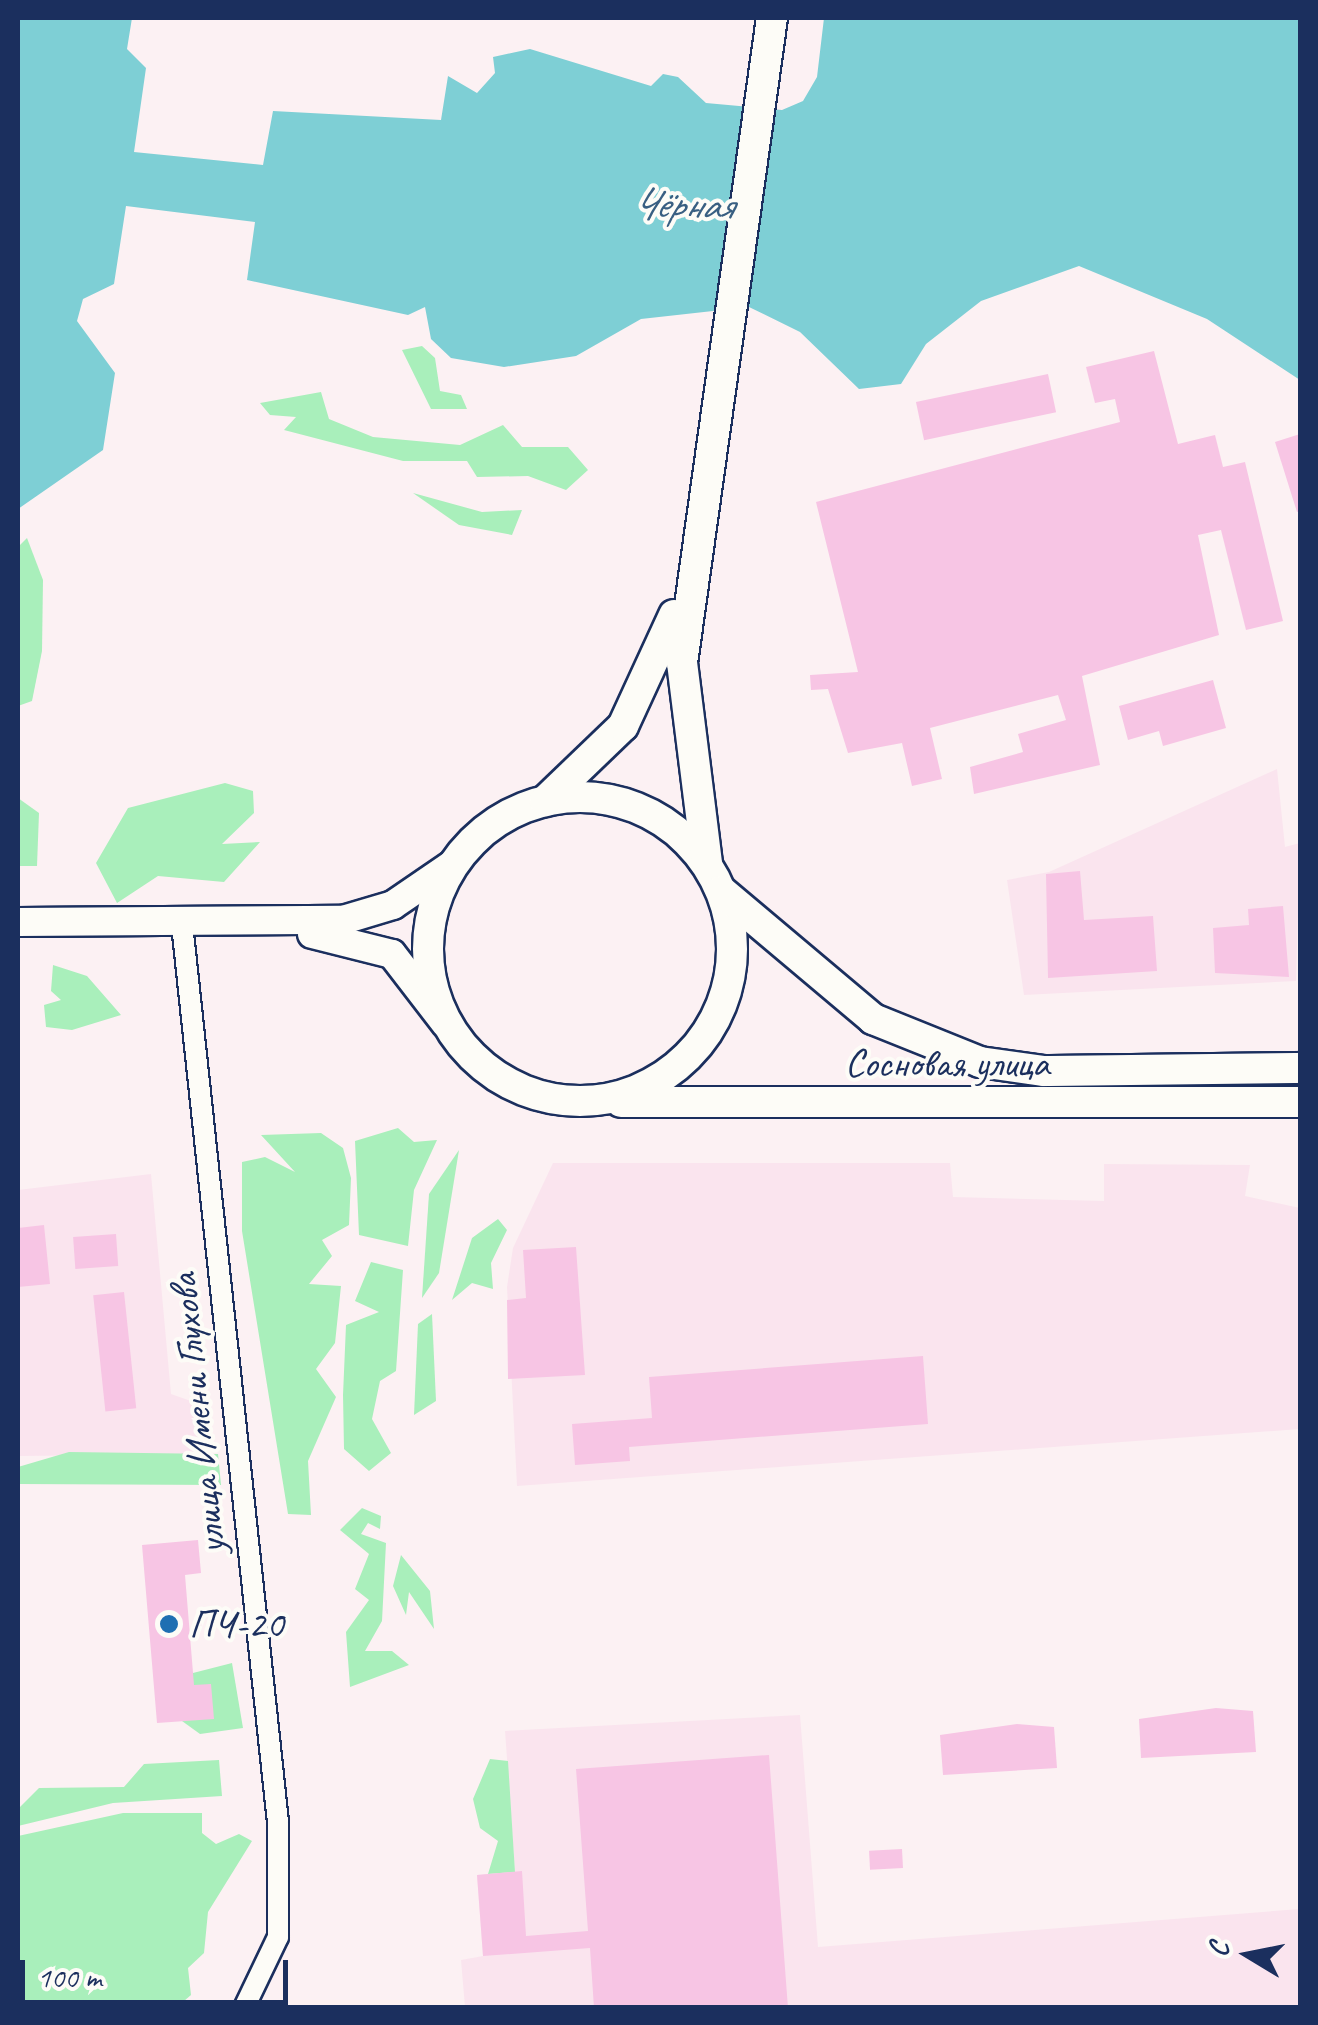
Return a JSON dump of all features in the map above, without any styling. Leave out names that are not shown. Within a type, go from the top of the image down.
[{"type":"main road","points":[[714,878],[676,831],[637,808],[592,797],[545,801],[503,818],[453,864],[428,931],[430,979],[446,1024],[508,1084],[593,1102],[672,1071],[710,1029],[733,947],[714,878],[683,710],[692,560],[772,18]]},
{"type":"main road","points":[[545,801],[598,756],[639,701],[692,560]]},
{"type":"main road","name":"Сосновая улица","points":[[714,878],[873,1019],[980,1062],[1044,1071],[1300,1068]]},
{"type":"main road","name":"Сосновая улица","points":[[593,1102],[1300,1102]]},
{"type":"street","points":[[18,922],[182,924],[343,920],[392,905],[453,864]]},
{"type":"street","points":[[182,924],[376,947],[418,982],[446,1024]]},
{"type":"street","name":"улица Имени Глухова","points":[[182,924],[278,1823],[278,1938],[244,2008]]},
{"type":"shaded area","points":[[1277,769],[1285,847],[1300,843],[1296,981],[1024,995],[1007,880],[1049,872]]},
{"type":"shaded area","points":[[553,1163],[950,1163],[953,1197],[1104,1201],[1104,1164],[1250,1165],[1245,1196],[1300,1208],[1300,1429],[517,1486],[507,1287],[513,1248]]},
{"type":"shaded area","points":[[151,1174],[171,1394],[205,1406],[209,1454],[18,1456],[18,1190]]},
{"type":"shaded area","points":[[800,1715],[818,1947],[1300,1909],[1300,2007],[465,2007],[461,1960],[483,1956],[477,1875],[515,1871],[505,1731]]},
{"type":"green space","points":[[422,346],[435,358],[440,391],[461,395],[467,409],[431,409],[402,350]]},
{"type":"green space","points":[[321,392],[329,419],[373,437],[460,445],[503,425],[522,447],[568,447],[588,470],[566,490],[528,476],[477,477],[467,461],[403,461],[284,430],[296,417],[270,415],[260,403]]},
{"type":"green space","points":[[413,493],[482,512],[522,510],[512,535],[459,525]]},
{"type":"green space","points":[[27,538],[43,580],[42,651],[32,701],[18,706],[18,547]]},
{"type":"green space","points":[[225,783],[253,791],[254,813],[222,844],[260,842],[224,882],[158,876],[117,903],[96,863],[128,808]]},
{"type":"green space","points":[[18,798],[39,813],[37,866],[18,866]]},
{"type":"green space","points":[[53,965],[87,976],[121,1015],[72,1030],[46,1027],[44,1005],[61,1000],[51,991]]},
{"type":"green space","points":[[398,1128],[414,1142],[437,1140],[414,1190],[408,1246],[359,1235],[355,1141]]},
{"type":"green space","points":[[321,1133],[343,1148],[351,1178],[349,1225],[322,1240],[332,1256],[309,1284],[341,1286],[335,1343],[316,1369],[336,1397],[308,1461],[311,1515],[288,1514],[242,1231],[242,1162],[265,1157],[295,1172],[261,1135]]},
{"type":"green space","points":[[459,1150],[439,1273],[422,1298],[429,1194]]},
{"type":"green space","points":[[498,1219],[507,1230],[491,1263],[493,1289],[472,1283],[452,1300],[472,1238]]},
{"type":"green space","points":[[371,1262],[403,1270],[396,1371],[380,1381],[372,1419],[391,1453],[369,1471],[344,1449],[343,1395],[346,1325],[379,1312],[355,1301]]},
{"type":"green space","points":[[432,1314],[436,1401],[414,1415],[418,1324]]},
{"type":"green space","points":[[69,1452],[218,1454],[221,1485],[18,1484],[18,1467]]},
{"type":"green space","points":[[362,1508],[381,1516],[380,1529],[368,1523],[361,1534],[386,1543],[382,1621],[365,1651],[392,1651],[409,1665],[350,1687],[346,1632],[369,1600],[355,1589],[369,1554],[340,1530]]},
{"type":"green space","points":[[401,1555],[430,1591],[434,1629],[409,1592],[406,1615],[393,1586]]},
{"type":"green space","points":[[232,1663],[243,1728],[200,1734],[182,1721],[193,1673]]},
{"type":"green space","points":[[490,1759],[508,1761],[515,1872],[488,1874],[498,1841],[480,1828],[473,1799]]},
{"type":"green space","points":[[219,1760],[222,1796],[113,1803],[18,1826],[18,1809],[39,1788],[124,1787],[144,1764]]},
{"type":"green space","points":[[123,1813],[202,1813],[202,1833],[216,1844],[239,1834],[252,1841],[208,1912],[204,1953],[188,1968],[191,1995],[177,2007],[18,2007],[18,1836]]},
{"type":"water","name":"Чёрная","points":[[18,18],[132,18],[127,49],[146,68],[134,152],[263,165],[273,111],[441,120],[448,76],[477,93],[495,73],[493,57],[530,49],[651,86],[663,74],[678,77],[706,103],[782,110],[803,101],[817,77],[824,18],[1300,18],[1300,380],[1207,319],[1079,266],[981,301],[926,344],[901,384],[859,389],[800,332],[749,307],[641,319],[576,356],[504,367],[451,358],[431,339],[425,307],[408,315],[247,280],[255,222],[126,206],[114,284],[83,299],[77,321],[115,373],[103,450],[18,509]]},
{"type":"building","points":[[1154,351],[1178,444],[1215,435],[1223,467],[1245,462],[1283,621],[1246,630],[1221,530],[1198,535],[1219,635],[1082,676],[1100,765],[974,794],[970,767],[1023,752],[1018,734],[1066,720],[1058,695],[930,728],[942,779],[912,786],[902,743],[848,753],[828,689],[811,690],[810,675],[858,672],[816,502],[1120,422],[1115,399],[1095,403],[1086,367]]},
{"type":"building","points":[[1048,374],[1056,412],[924,440],[916,402]]},
{"type":"building","points":[[1300,434],[1300,511],[1297,512],[1275,442]]},
{"type":"building","points":[[1213,680],[1226,728],[1163,746],[1159,731],[1128,740],[1119,706]]},
{"type":"building","points":[[1080,871],[1084,920],[1153,916],[1157,971],[1048,978],[1046,874]]},
{"type":"building","points":[[1283,906],[1289,977],[1215,973],[1213,928],[1249,925],[1248,909]]},
{"type":"building","points":[[44,1225],[50,1284],[18,1287],[18,1228]]},
{"type":"building","points":[[116,1234],[118,1266],[75,1269],[73,1237]]},
{"type":"building","points":[[576,1247],[585,1375],[508,1379],[507,1300],[526,1298],[523,1250]]},
{"type":"building","points":[[124,1292],[136,1408],[105,1412],[93,1295]]},
{"type":"building","points":[[923,1356],[928,1424],[629,1447],[630,1461],[575,1465],[572,1424],[652,1418],[649,1377]]},
{"type":"building","name":"ПЧ-20","points":[[198,1540],[201,1573],[185,1575],[194,1685],[211,1684],[214,1719],[157,1723],[142,1545]]},
{"type":"building","points":[[1216,1708],[1253,1711],[1256,1752],[1141,1758],[1139,1719]]},
{"type":"building","points":[[1017,1724],[1054,1727],[1057,1768],[943,1775],[940,1735]]},
{"type":"building","points":[[769,1755],[788,2008],[594,2008],[590,1948],[483,1956],[477,1875],[522,1871],[526,1936],[588,1931],[576,1769]]},
{"type":"building","points":[[902,1849],[903,1868],[870,1870],[869,1851]]},
{"type":"place","name":"ПЧ-20","points":[[169,1624]]}]
